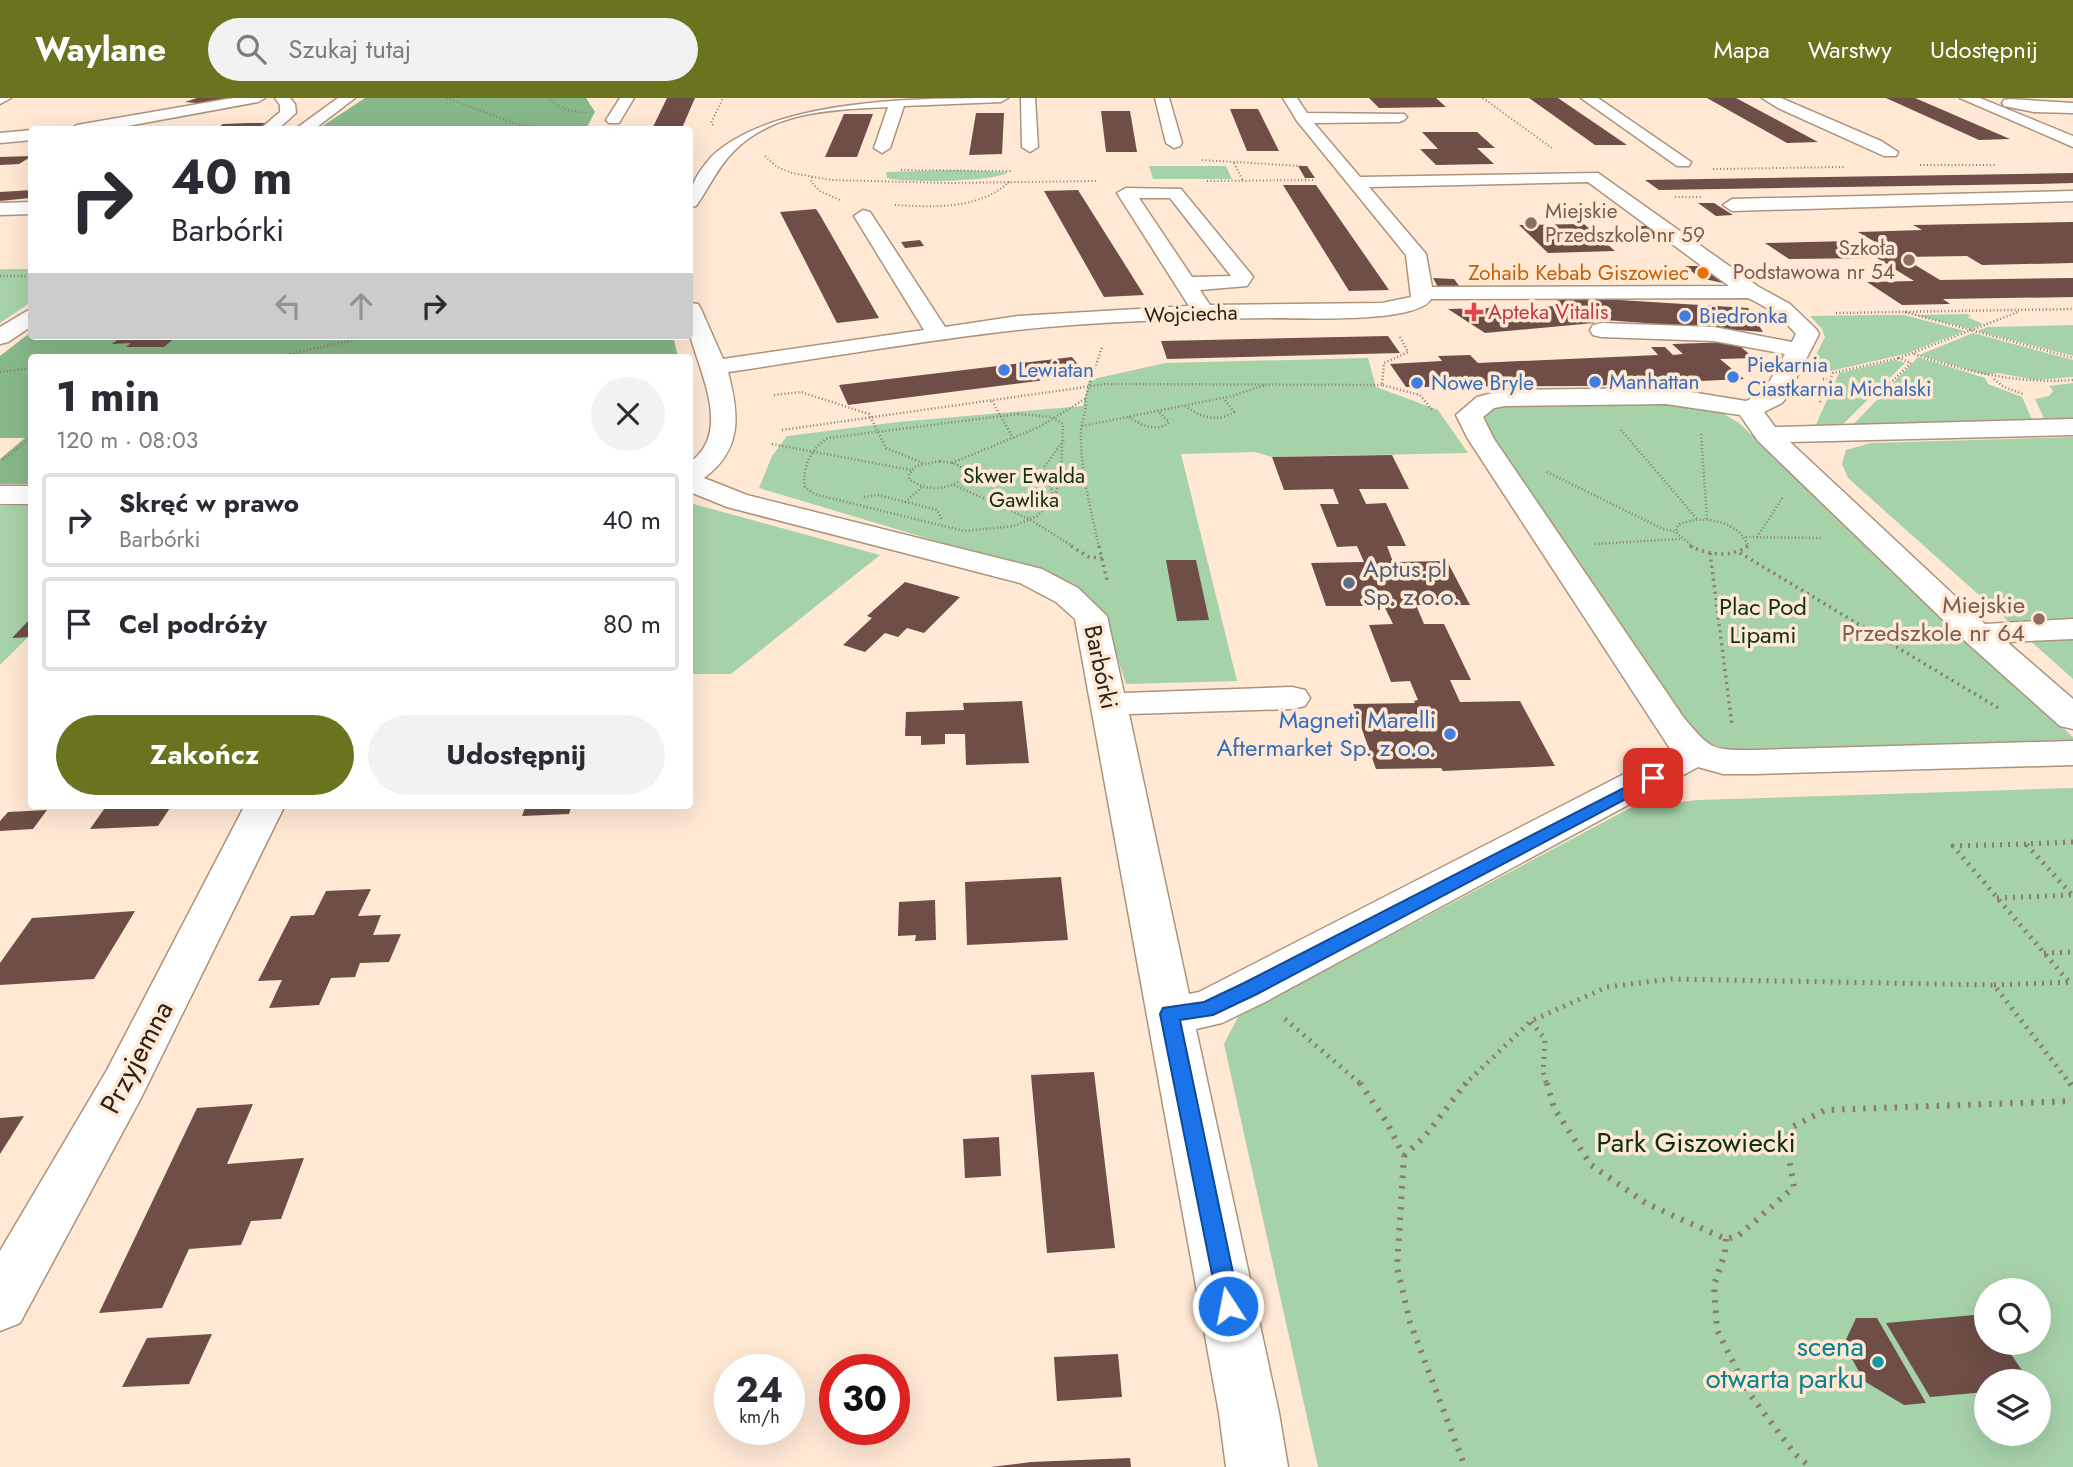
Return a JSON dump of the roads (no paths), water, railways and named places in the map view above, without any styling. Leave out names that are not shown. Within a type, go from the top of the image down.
[{"type":"street","points":[[100,126],[258,98]]},
{"type":"street","points":[[272,126],[288,113],[288,104],[282,98]]},
{"type":"street","points":[[308,126],[348,98]]},
{"type":"street","points":[[614,120],[627,98]]},
{"type":"street","points":[[693,197],[714,160],[758,124],[791,111],[834,101],[1001,98]]},
{"type":"street","points":[[1028,98],[1030,147]]},
{"type":"street","points":[[1162,98],[1174,143]]},
{"type":"street","points":[[1290,98],[1302,118],[1416,254],[1423,293],[1751,292]]},
{"type":"street","points":[[1588,98],[1683,162]]},
{"type":"street","points":[[1769,98],[1812,120],[1849,132],[1890,152]]},
{"type":"street","points":[[1967,98],[2073,142]]},
{"type":"street","points":[[1989,98],[2034,107],[2073,108]]},
{"type":"street","points":[[883,148],[896,109],[895,102]]},
{"type":"street","points":[[151,126],[180,112]]},
{"type":"street","points":[[1302,118],[1399,117]]},
{"type":"street","points":[[1641,133],[1663,132]]},
{"type":"street","points":[[0,138],[28,135]]},
{"type":"street","points":[[1354,180],[1592,177],[1751,292],[1775,302],[1793,314],[1808,334],[1773,398],[1749,409],[1666,396],[1505,398],[1486,402],[1469,415],[1481,439],[1671,726],[1694,754],[1723,762],[1755,762],[2073,753]]},
{"type":"street","points":[[1186,284],[1240,282],[1243,277],[1175,193],[1126,193],[1156,239],[1186,284],[1205,312]]},
{"type":"street","points":[[1732,205],[2073,196]]},
{"type":"street","points":[[0,209],[28,208]]},
{"type":"street","points":[[863,215],[938,334]]},
{"type":"street","name":"Wojciecha","points":[[715,367],[1018,323],[1205,312],[1382,310],[1407,307],[1420,301],[1423,293]]},
{"type":"street","points":[[693,316],[715,367],[722,403],[718,448],[710,462],[693,473]]},
{"type":"street","points":[[0,337],[28,318]]},
{"type":"street","points":[[1601,330],[1714,334],[1793,361]]},
{"type":"street","points":[[1749,409],[1767,435],[1977,634],[2073,718]]},
{"type":"street","points":[[1767,435],[2073,427]]},
{"type":"street","name":"Barbórki","points":[[693,483],[737,501],[1031,576],[1067,595],[1091,616],[1249,1413],[1256,1467]]},
{"type":"street","points":[[0,495],[28,495]]},
{"type":"street","points":[[1977,634],[2073,629]]},
{"type":"street","points":[[1109,705],[1292,698]]},
{"type":"street","points":[[1170,1014],[1206,1010],[1251,989],[1694,754]]},
{"type":"street","name":"Przyjemna","points":[[0,1304],[124,1084],[263,809]]},
{"type":"place","name":"Miejskie Przedszkole nr 59","points":[[1531,223]]},
{"type":"place","name":"Szkoła Podstawowa nr 54","points":[[1909,260]]},
{"type":"place","name":"Zohaib Kebab Giszowiec","points":[[1703,273]]},
{"type":"place","name":"Apteka Vitalis","points":[[1474,312]]},
{"type":"place","name":"Biedronka","points":[[1685,316]]},
{"type":"place","name":"Lewiatan","points":[[1004,370]]},
{"type":"place","name":"Piekarnia Ciastkarnia Michalski","points":[[1733,377]]},
{"type":"place","name":"Manhattan","points":[[1595,382]]},
{"type":"place","name":"Nowe Bryle","points":[[1417,383]]},
{"type":"place","name":"Aptus.pl Sp. z o.o.","points":[[1349,583]]},
{"type":"place","name":"Miejskie Przedszkole nr 64","points":[[2039,619]]},
{"type":"place","name":"Magneti Marelli Aftermarket Sp. z o.o.","points":[[1450,734]]},
{"type":"place","name":"scena otwarta parku","points":[[1878,1362]]},
{"type":"park label","name":"Skwer Ewalda Gawlika","points":[[1024,488]]},
{"type":"park label","name":"Plac Pod Lipami","points":[[1763,621]]},
{"type":"park label","name":"Park Giszowiecki","points":[[1696,1142]]}]
